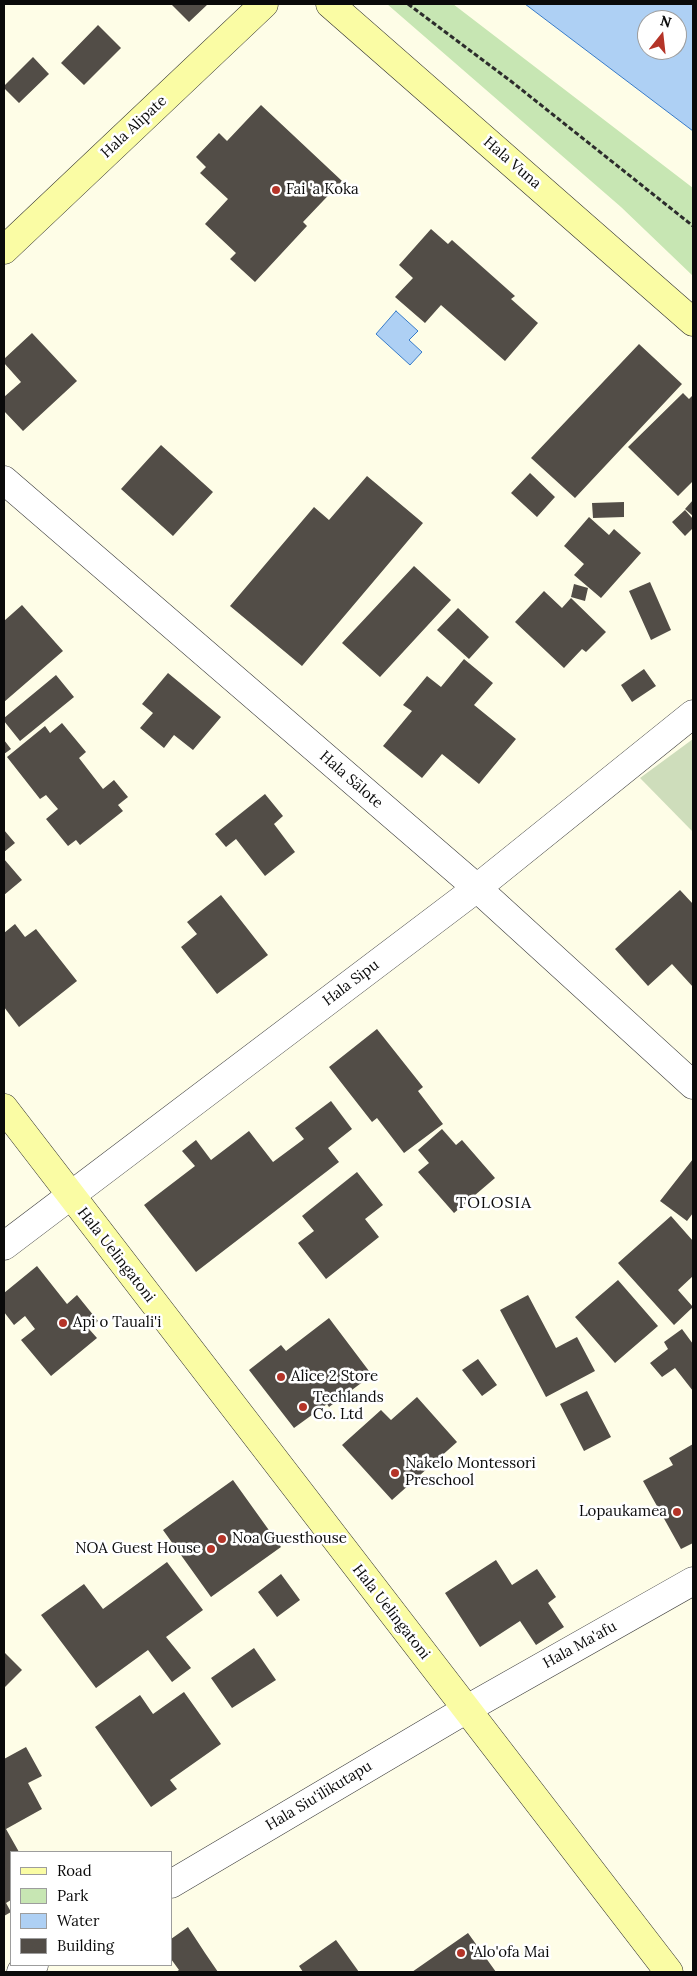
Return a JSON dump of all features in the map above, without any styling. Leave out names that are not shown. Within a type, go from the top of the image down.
[{"type":"street","name":"Hala Alipate","points":[[4,250],[264,4]]},
{"type":"street","name":"Hala Vuna","points":[[330,4],[693,322]]},
{"type":"street","name":"Hala Sālote","points":[[4,480],[477,888],[693,1085]]},
{"type":"street","name":"Hala Sipu","points":[[4,1246],[477,888],[693,714]]},
{"type":"street","name":"Hala Uelingatoni","points":[[4,1108],[669,1972]]},
{"type":"street","name":"Hala Ma'afu","points":[[467,1709],[693,1581]]},
{"type":"street","name":"Hala Siu'ilikutapu","points":[[172,1883],[467,1709]]},
{"type":"path","points":[[408,4],[512,82],[693,226]]},
{"type":"green space","points":[[387,4],[453,4],[693,188],[693,276],[621,207]]},
{"type":"green space","points":[[693,739],[693,832],[640,778]]},
{"type":"water","points":[[525,4],[693,4],[693,131]]},
{"type":"water","points":[[396,311],[418,331],[409,340],[422,352],[410,365],[376,334]]},
{"type":"building","points":[[171,4],[208,4],[189,22]]},
{"type":"building","points":[[98,25],[121,48],[84,85],[61,63]]},
{"type":"building","points":[[33,57],[49,74],[19,103],[4,86]]},
{"type":"building","name":"Fai 'a Koka","points":[[261,105],[342,181],[303,222],[307,226],[255,282],[230,259],[236,253],[205,224],[228,199],[200,173],[206,167],[196,157],[219,133],[227,141]]},
{"type":"building","points":[[431,229],[448,244],[452,240],[515,296],[511,299],[538,323],[505,361],[441,305],[425,323],[395,297],[413,278],[399,265]]},
{"type":"building","points":[[32,333],[77,381],[23,431],[4,411],[4,397],[21,382],[4,363],[4,359]]},
{"type":"building","points":[[639,344],[682,384],[575,498],[531,458]]},
{"type":"building","points":[[683,393],[689,399],[693,395],[693,481],[678,496],[628,447]]},
{"type":"building","points":[[161,445],[213,492],[173,536],[121,489]]},
{"type":"building","points":[[530,473],[555,497],[537,517],[511,493]]},
{"type":"building","points":[[367,476],[423,523],[302,666],[230,606],[314,507],[329,520]]},
{"type":"building","points":[[693,500],[693,516],[685,509]]},
{"type":"building","points":[[624,502],[624,517],[593,518],[592,503]]},
{"type":"building","points":[[685,510],[693,519],[693,528],[685,536],[672,522]]},
{"type":"building","points":[[589,517],[609,535],[614,529],[641,553],[601,598],[574,575],[584,564],[564,546]]},
{"type":"building","points":[[414,566],[451,600],[380,677],[342,643]]},
{"type":"building","points":[[650,582],[671,630],[651,640],[629,591]]},
{"type":"building","points":[[574,584],[588,588],[585,601],[571,597]]},
{"type":"building","points":[[544,591],[562,608],[571,598],[606,632],[586,652],[582,649],[564,668],[515,622]]},
{"type":"building","points":[[22,605],[63,651],[4,702],[4,621]]},
{"type":"building","points":[[458,608],[489,637],[469,659],[437,630]]},
{"type":"building","points":[[464,659],[493,683],[474,705],[516,739],[479,784],[442,754],[422,778],[383,746],[412,711],[403,705],[427,676],[441,687]]},
{"type":"building","points":[[644,669],[656,686],[632,702],[621,685]]},
{"type":"building","points":[[168,673],[221,717],[193,750],[174,735],[164,748],[140,728],[153,713],[142,704]]},
{"type":"building","points":[[56,675],[74,697],[20,741],[4,721],[4,718]]},
{"type":"building","points":[[62,723],[86,752],[79,758],[103,789],[114,780],[128,797],[118,805],[123,811],[80,845],[76,840],[68,846],[46,819],[58,809],[46,795],[40,799],[7,757],[45,726],[50,733]]},
{"type":"building","points":[[4,740],[11,749],[4,754]]},
{"type":"building","points":[[265,794],[283,816],[274,824],[295,852],[265,876],[236,839],[226,847],[215,834]]},
{"type":"building","points":[[4,830],[15,843],[4,852]]},
{"type":"building","points":[[4,859],[22,880],[4,895]]},
{"type":"building","points":[[680,890],[693,904],[693,987],[672,964],[648,986],[615,949]]},
{"type":"building","points":[[221,895],[268,955],[217,994],[181,947],[197,934],[187,922]]},
{"type":"building","points":[[15,924],[25,937],[36,929],[77,981],[19,1027],[4,1007],[4,933]]},
{"type":"building","points":[[377,1029],[423,1087],[418,1091],[443,1124],[404,1153],[377,1118],[372,1122],[329,1067]]},
{"type":"building","points":[[331,1101],[352,1129],[328,1148],[339,1162],[196,1272],[144,1205],[195,1166],[182,1151],[196,1140],[211,1160],[249,1131],[273,1162],[304,1139],[295,1128]]},
{"type":"building","points":[[442,1129],[456,1145],[462,1140],[495,1178],[454,1213],[418,1172],[429,1163],[418,1150]]},
{"type":"building","points":[[693,1159],[693,1213],[687,1221],[660,1201]]},
{"type":"building","points":[[357,1172],[383,1205],[365,1219],[379,1237],[326,1279],[298,1243],[314,1231],[302,1216]]},
{"type":"building","points":[[671,1216],[693,1241],[693,1276],[678,1290],[693,1307],[674,1325],[618,1263]]},
{"type":"building","name":"Api o Tauali'i","points":[[37,1266],[67,1304],[77,1295],[98,1321],[89,1329],[97,1338],[51,1376],[21,1340],[35,1329],[25,1316],[14,1325],[4,1312],[4,1293]]},
{"type":"building","points":[[618,1280],[658,1326],[615,1363],[575,1317]]},
{"type":"building","points":[[528,1295],[556,1348],[577,1337],[595,1371],[546,1397],[500,1310]]},
{"type":"building","points":[[329,1318],[372,1375],[329,1407],[327,1404],[294,1428],[249,1370],[281,1345],[286,1351]]},
{"type":"building","points":[[682,1329],[693,1344],[693,1391],[675,1368],[662,1377],[650,1363],[668,1349],[664,1342]]},
{"type":"building","points":[[478,1359],[497,1385],[482,1396],[462,1370]]},
{"type":"building","points":[[587,1391],[611,1437],[584,1451],[560,1404]]},
{"type":"building","name":"Nakelo Montessori Preschool","points":[[417,1397],[457,1442],[392,1500],[342,1445],[381,1410],[391,1420]]},
{"type":"building","name":"Lopaukamea","points":[[693,1444],[693,1543],[681,1549],[643,1481],[673,1465],[669,1458]]},
{"type":"building","name":"Noa Guesthouse","points":[[233,1480],[281,1547],[211,1597],[163,1530]]},
{"type":"building","points":[[496,1560],[512,1585],[537,1569],[556,1597],[548,1603],[564,1627],[536,1645],[520,1621],[480,1647],[445,1593]]},
{"type":"building","points":[[167,1562],[203,1610],[166,1637],[191,1668],[172,1682],[148,1650],[96,1688],[41,1615],[84,1584],[103,1609]]},
{"type":"building","points":[[281,1574],[300,1600],[277,1617],[258,1592]]},
{"type":"building","points":[[254,1648],[276,1680],[232,1708],[211,1678]]},
{"type":"building","points":[[4,1652],[22,1670],[4,1688]]},
{"type":"building","points":[[184,1692],[221,1744],[170,1780],[177,1789],[151,1807],[95,1727],[140,1695],[153,1714]]},
{"type":"building","points":[[26,1747],[42,1776],[28,1783],[42,1809],[6,1829],[18,1851],[10,1851],[10,1901],[6,1903],[10,1913],[4,1916],[4,1759]]},
{"type":"building","points":[[188,1927],[218,1972],[176,1972],[179,1970],[172,1960],[172,1938]]},
{"type":"building","name":"'Alo'ofa Mai","points":[[468,1933],[496,1972],[412,1972]]},
{"type":"building","points":[[336,1940],[359,1972],[303,1972],[299,1966]]},
{"type":"place","name":"Fai 'a Koka","points":[[276,190]]},
{"type":"place","name":"Api o Tauali'i","points":[[63,1323]]},
{"type":"place","name":"Alice 2 Store","points":[[281,1377]]},
{"type":"place","name":"Techlands Co. Ltd","points":[[303,1407]]},
{"type":"place","name":"Nakelo Montessori Preschool","points":[[395,1473]]},
{"type":"place","name":"Lopaukamea","points":[[677,1512]]},
{"type":"place","name":"Noa Guesthouse","points":[[222,1539]]},
{"type":"place","name":"NOA Guest House","points":[[211,1549]]},
{"type":"place","name":"'Alo'ofa Mai","points":[[461,1953]]},
{"type":"district","name":"TOLOSIA","points":[[494,1203]]}]
